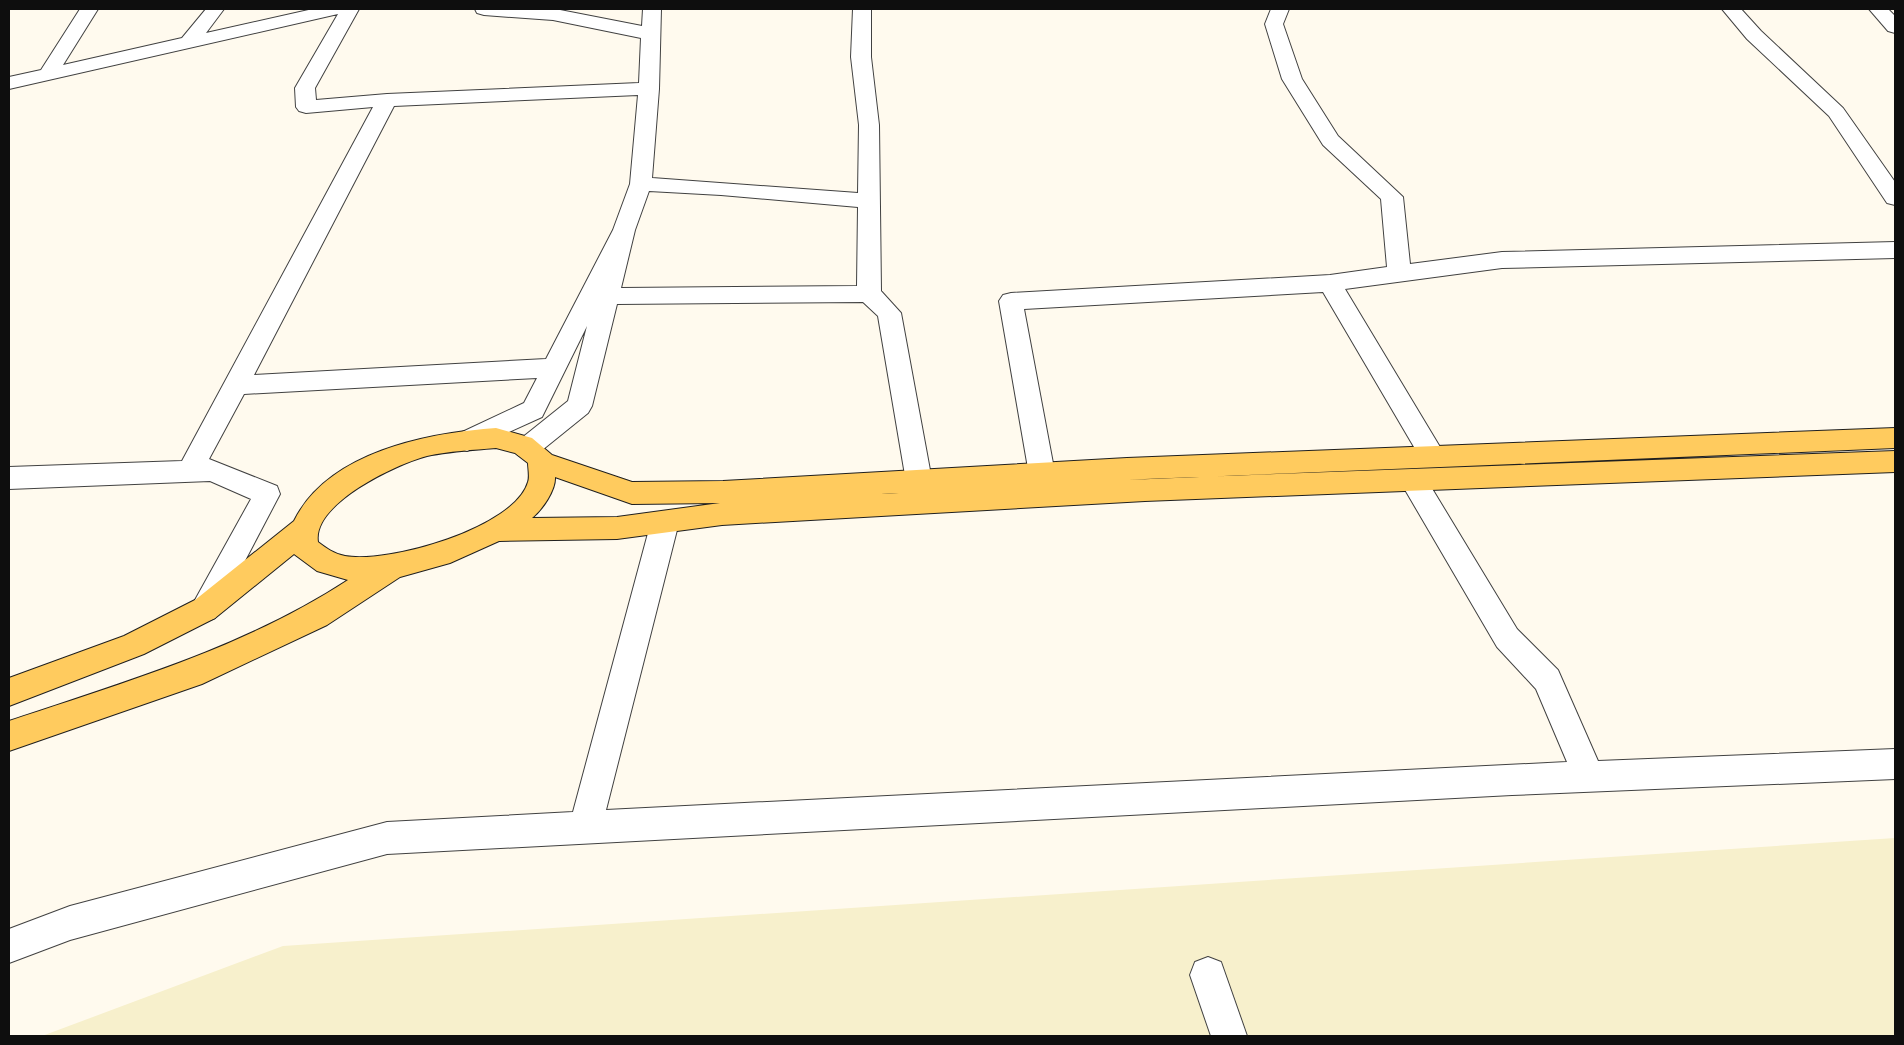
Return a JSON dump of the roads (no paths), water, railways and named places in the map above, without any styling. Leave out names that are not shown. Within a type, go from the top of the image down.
[{"type":"main road","points":[[9,692],[134,645],[205,609],[304,529],[318,506],[344,484],[377,465],[418,449],[467,440],[496,438],[523,445],[535,455],[632,493],[723,492],[1042,474],[1895,438]]},
{"type":"main road","points":[[304,529],[304,548],[323,562],[353,569],[393,566],[436,557],[498,530],[513,520],[535,496],[545,474],[535,455]]},
{"type":"main road","points":[[498,530],[617,528],[722,514],[1145,490],[1895,462]]},
{"type":"main road","points":[[9,736],[190,674],[317,616],[393,566]]},
{"type":"street","points":[[48,74],[89,9]]},
{"type":"street","points":[[189,42],[215,9]]},
{"type":"street","points":[[9,83],[337,9]]},
{"type":"street","points":[[350,9],[305,88],[306,107],[387,100],[649,89]]},
{"type":"street","points":[[484,9],[553,14],[652,34]]},
{"type":"street","points":[[467,440],[533,410],[624,230],[641,184],[649,89],[652,9]]},
{"type":"street","points":[[862,9],[861,57],[869,125],[869,294],[889,314],[919,481]]},
{"type":"street","points":[[1280,9],[1274,24],[1292,79],[1330,140],[1392,196],[1398,274]]},
{"type":"street","points":[[1731,9],[1754,35],[1836,112],[1895,198]]},
{"type":"street","points":[[1878,9],[1895,27]]},
{"type":"street","points":[[190,471],[387,100]]},
{"type":"street","points":[[641,184],[721,188],[869,201]]},
{"type":"street","points":[[535,455],[579,406],[624,230]]},
{"type":"street","points":[[1042,474],[1011,301],[1330,284],[1502,260],[1895,250]]},
{"type":"street","points":[[1330,284],[1433,457]]},
{"type":"street","points":[[608,296],[869,294]]},
{"type":"street","points":[[236,385],[554,368]]},
{"type":"street","points":[[9,478],[212,470],[267,494],[205,609]]},
{"type":"street","points":[[1413,480],[1507,638],[1547,680],[1589,777]]},
{"type":"street","points":[[585,827],[665,522]]},
{"type":"street","points":[[9,946],[70,923],[387,838],[1589,777],[1895,764]]},
{"type":"street","points":[[1208,975],[1229,1036]]}]
